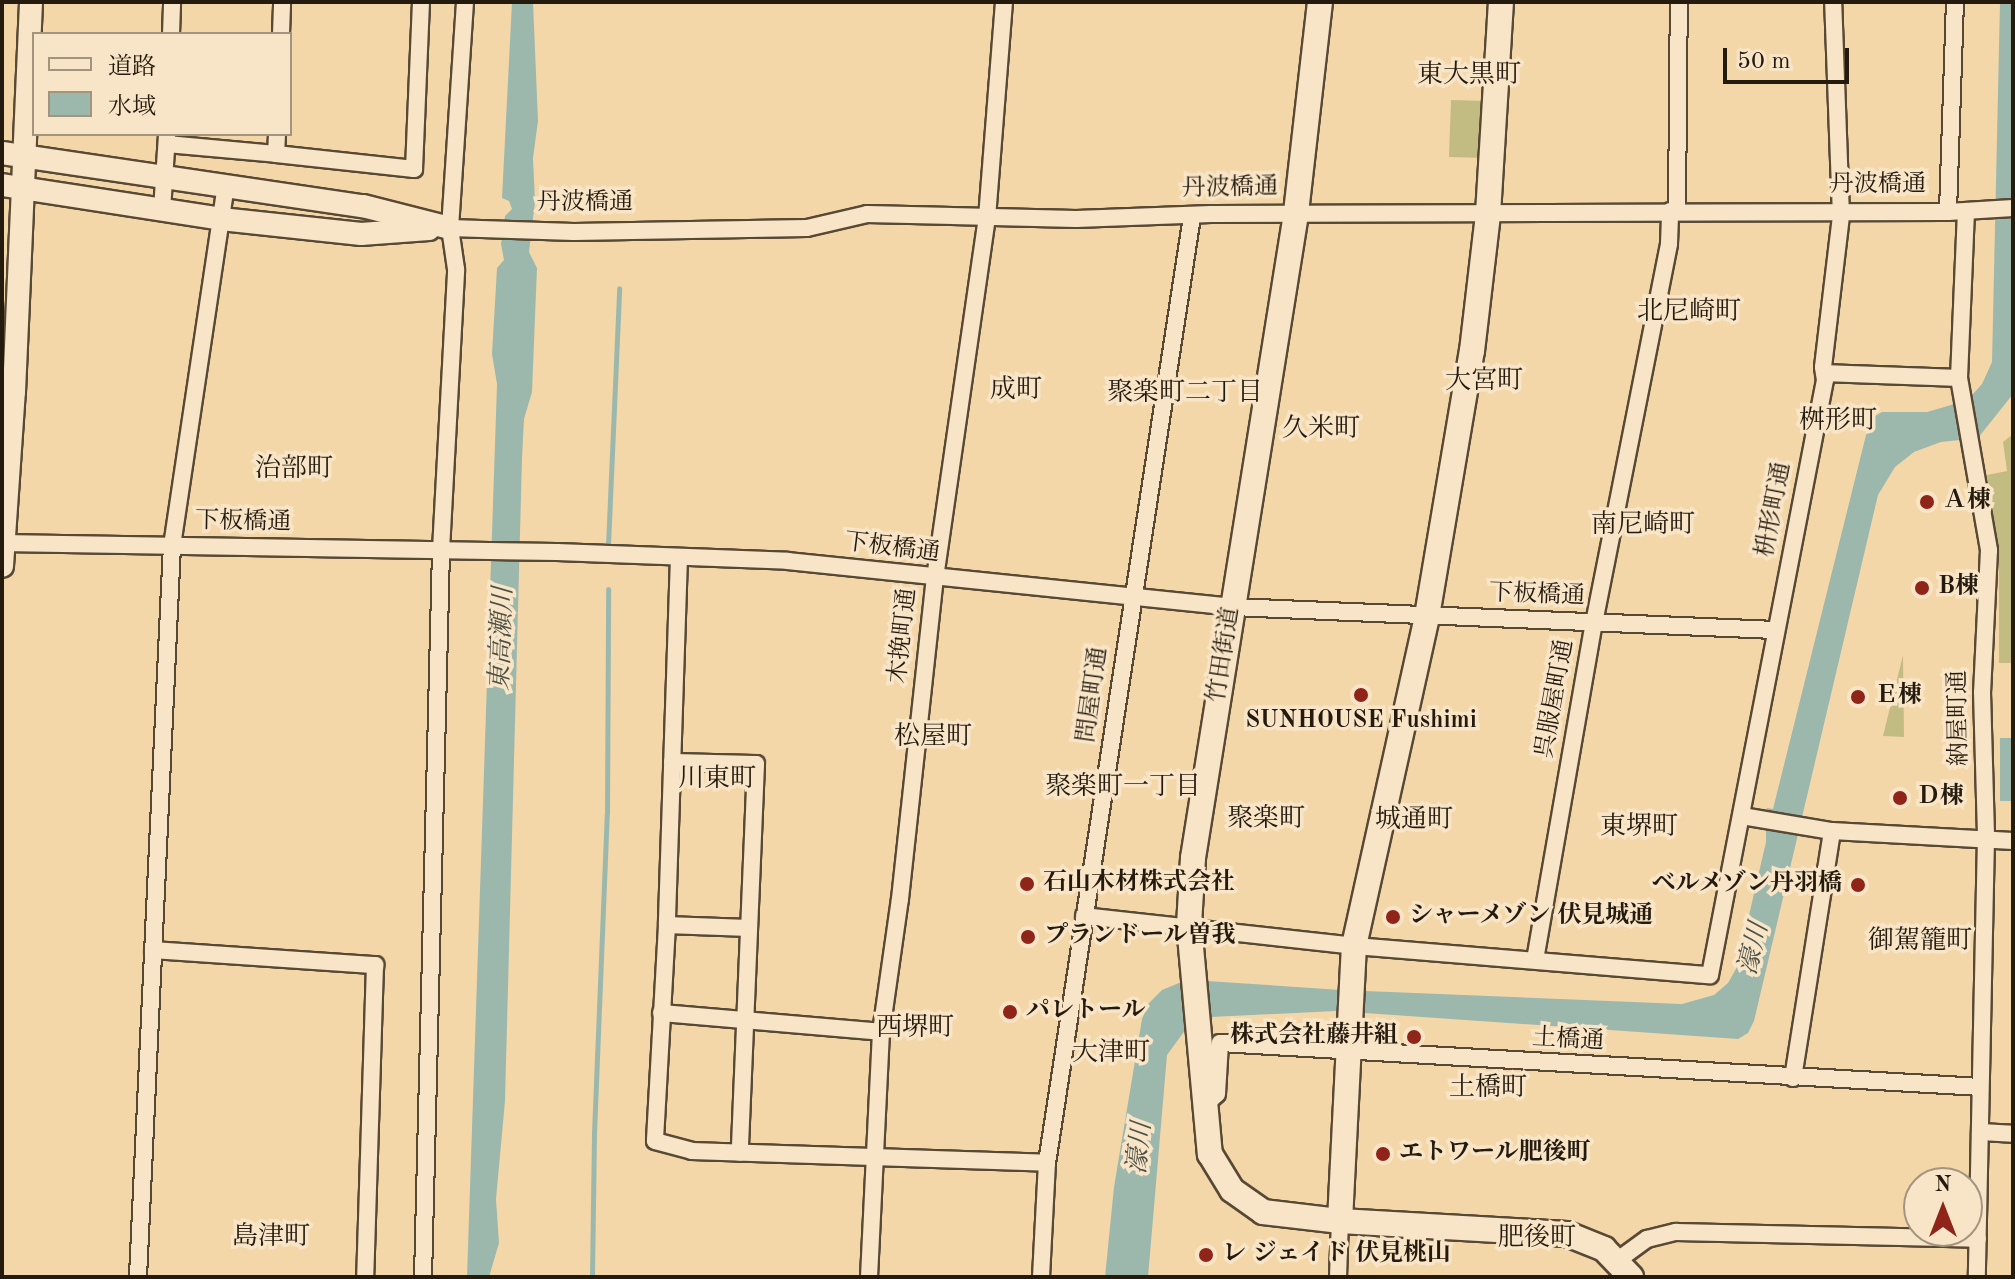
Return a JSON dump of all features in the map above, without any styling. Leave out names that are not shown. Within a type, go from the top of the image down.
[{"type":"main road","name":"竹田街道","points":[[1320,2],[1296,214],[1194,846],[1189,925],[1191,964],[1210,1154],[1232,1190],[1263,1212],[1340,1221],[1567,1234],[1596,1244],[1625,1268]]},
{"type":"main road","points":[[1340,1221],[1354,946],[1427,616],[1472,351],[1488,214],[1501,2]]},
{"type":"street","points":[[2,566],[13,186],[25,157],[31,2]]},
{"type":"street","points":[[171,32],[172,2]]},
{"type":"street","points":[[281,32],[282,2]]},
{"type":"street","points":[[162,210],[167,139],[414,169],[421,2]]},
{"type":"street","points":[[423,1277],[444,550],[465,2]]},
{"type":"street","name":"木挽町通","points":[[869,1277],[881,1032],[900,899],[935,578],[987,218],[1004,2]]},
{"type":"street","name":"呉服屋町通","points":[[1535,960],[1594,623],[1674,211],[1679,2]]},
{"type":"street","name":"枡形町通","points":[[1535,960],[1710,975],[1824,373],[1841,212],[1833,2]]},
{"type":"street","points":[[1824,373],[1960,384],[1955,2]]},
{"type":"street","points":[[276,154],[277,136]]},
{"type":"street","name":"丹波橋通","points":[[2,153],[363,206],[456,228]]},
{"type":"street","points":[[138,1277],[172,546],[226,185]]},
{"type":"street","name":"丹波橋通","points":[[13,186],[221,219],[361,234],[456,228],[574,232],[807,228],[867,214],[987,218],[1957,211],[2013,208]]},
{"type":"street","name":"問屋町通","points":[[1041,1277],[1047,1163],[1192,216]]},
{"type":"street","name":"納屋町通","points":[[1960,384],[1989,550],[1982,692],[1986,837],[1979,1167]]},
{"type":"street","name":"下板橋通","points":[[3,543],[557,552],[788,561],[1233,607],[1776,630]]},
{"type":"street","points":[[679,557],[667,925],[655,1141],[692,1151],[1047,1163]]},
{"type":"street","points":[[672,762],[756,764],[740,1153]]},
{"type":"street","points":[[1742,816],[1832,831],[1986,837],[2013,841]]},
{"type":"street","points":[[1793,1078],[1832,831]]},
{"type":"street","points":[[1084,916],[1189,925],[1354,946],[1535,960]]},
{"type":"street","points":[[667,925],[748,928]]},
{"type":"street","points":[[153,950],[375,965],[365,1277]]},
{"type":"street","points":[[661,1013],[881,1032]]},
{"type":"street","name":"土橋通","points":[[1205,1105],[1217,1094],[1220,1043],[1980,1087]]},
{"type":"street","points":[[1980,1132],[2013,1134]]},
{"type":"street","points":[[1338,1277],[1340,1221]]},
{"type":"street","points":[[1625,1268],[1647,1239],[1676,1232],[1903,1237]]},
{"type":"street","name":"納屋町通","points":[[1977,1277],[1978,1247]]},
{"type":"shaded area","points":[[1451,100],[1488,101],[1485,158],[1449,157]]},
{"type":"shaded area","points":[[2013,434],[2013,663],[1999,663],[1999,553],[1987,475],[2007,471],[2003,442]]},
{"type":"shaded area","points":[[1903,655],[1904,737],[1883,736]]},
{"type":"water","name":"東高瀬川","points":[[512,2],[533,2],[538,121],[533,158],[535,202],[529,252],[537,268],[532,392],[524,419],[522,458],[505,1101],[496,1199],[499,1243],[489,1277],[467,1277],[497,384],[492,354],[497,268],[504,260],[501,244],[505,216],[512,209],[509,201],[502,198]]},
{"type":"water","name":"濠川","points":[[2000,2],[2013,2],[2013,394],[1978,438],[1941,442],[1914,452],[1895,467],[1878,495],[1754,1021],[1748,1033],[1738,1039],[1336,1011],[1211,1017],[1186,1029],[1167,1055],[1148,1277],[1105,1277],[1114,1187],[1142,1019],[1149,1003],[1162,990],[1179,983],[1207,981],[1341,990],[1682,1004],[1714,995],[1728,983],[1737,967],[1766,842],[1767,808],[1773,809],[1870,419],[1882,412],[1927,412],[1951,405],[1973,394],[1982,384],[1992,362]]},
{"type":"water","points":[[2000,738],[2013,738],[2013,801],[2000,801]]},
{"type":"waterway","points":[[608,545],[619,288]]},
{"type":"waterway","points":[[592,1277],[594,1133],[607,813],[608,589]]},
{"type":"place","name":"Ａ棟","points":[[1927,502]]},
{"type":"place","name":"B棟","points":[[1922,588]]},
{"type":"place","name":"SUNHOUSE Fushimi","points":[[1361,695]]},
{"type":"place","name":"Ｅ棟","points":[[1858,697]]},
{"type":"place","name":"Ｄ棟","points":[[1900,798]]},
{"type":"place","name":"石山木材株式会社","points":[[1027,884]]},
{"type":"place","name":"ベルメゾン丹羽橋","points":[[1858,885]]},
{"type":"place","name":"シャーメゾン 伏見城通","points":[[1393,917]]},
{"type":"place","name":"プランドール曽我","points":[[1028,937]]},
{"type":"place","name":"パレトール","points":[[1010,1012]]},
{"type":"place","name":"株式会社藤井組","points":[[1414,1037]]},
{"type":"place","name":"エトワール肥後町","points":[[1383,1154]]},
{"type":"place","name":"レ ジェイド 伏見桃山","points":[[1206,1255]]},
{"type":"district","name":"東大黒町","points":[[1469,76]]},
{"type":"district","name":"北尼崎町","points":[[1689,313]]},
{"type":"district","name":"大宮町","points":[[1484,382]]},
{"type":"district","name":"成町","points":[[1016,391]]},
{"type":"district","name":"聚楽町二丁目","points":[[1185,394]]},
{"type":"district","name":"桝形町","points":[[1838,422]]},
{"type":"district","name":"久米町","points":[[1321,430]]},
{"type":"district","name":"治部町","points":[[294,470]]},
{"type":"district","name":"南尼崎町","points":[[1643,526]]},
{"type":"district","name":"松屋町","points":[[933,738]]},
{"type":"district","name":"川東町","points":[[717,780]]},
{"type":"district","name":"聚楽町一丁目","points":[[1123,788]]},
{"type":"district","name":"聚楽町","points":[[1266,820]]},
{"type":"district","name":"城通町","points":[[1414,821]]},
{"type":"district","name":"東堺町","points":[[1639,828]]},
{"type":"district","name":"御駕籠町","points":[[1920,942]]},
{"type":"district","name":"西堺町","points":[[915,1029]]},
{"type":"district","name":"大津町","points":[[1111,1054]]},
{"type":"district","name":"土橋町","points":[[1488,1089]]},
{"type":"district","name":"島津町","points":[[271,1238]]},
{"type":"district","name":"肥後町","points":[[1537,1239]]}]
